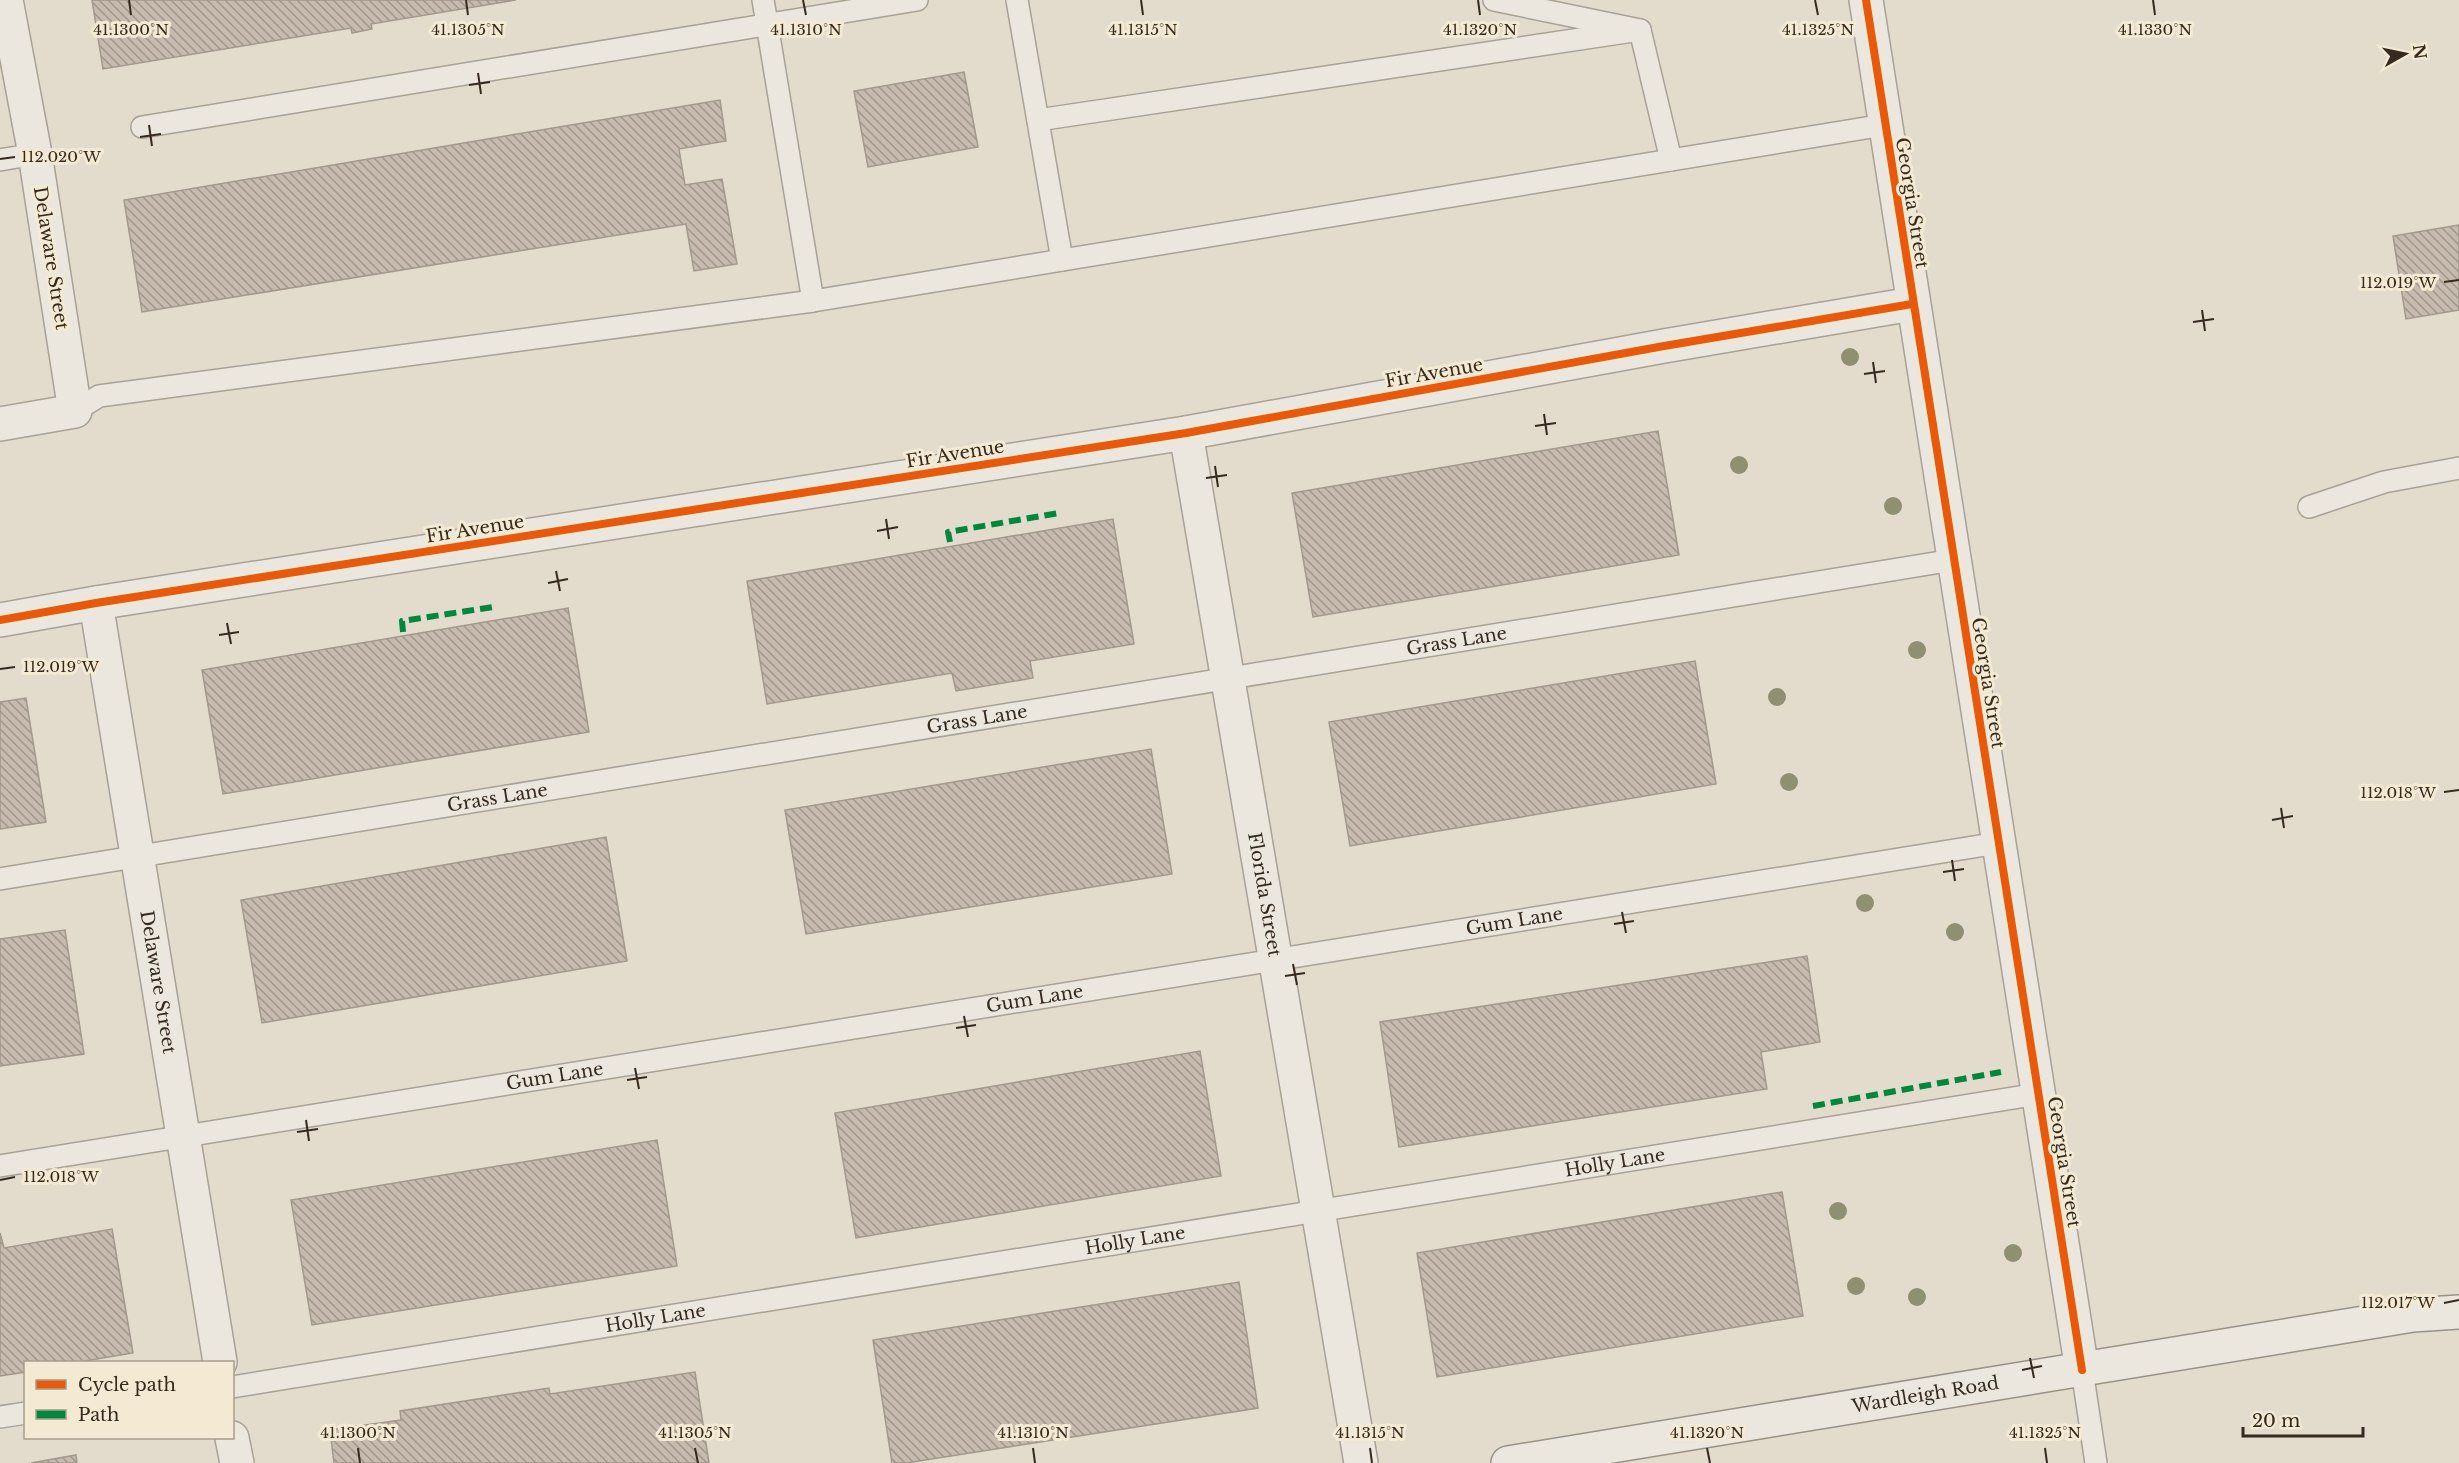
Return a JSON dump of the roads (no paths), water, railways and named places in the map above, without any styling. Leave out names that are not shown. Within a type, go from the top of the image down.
[{"type":"street","name":"Delaware Street","points":[[6,0],[35,154],[75,411]]},
{"type":"street","name":"Georgia Street","points":[[1866,0],[1912,304],[2082,1370]]},
{"type":"street","name":"Fir Avenue","points":[[0,620],[96,603],[1186,433],[1664,346],[1912,304]]},
{"type":"street","points":[[0,424],[75,411]]},
{"type":"street","name":"Florida Street","points":[[1186,433],[1361,1463]]},
{"type":"street","name":"Delaware Street","points":[[96,603],[220,1361]]},
{"type":"street","name":"Wardleigh Road","points":[[2413,1315],[2459,1301]]},
{"type":"street","name":"Wardleigh Road","points":[[1508,1463],[2413,1315],[2459,1312]]},
{"type":"street","points":[[232,1439],[237,1463]]},
{"type":"lane","points":[[763,0],[813,301]]},
{"type":"lane","points":[[142,127],[916,0]]},
{"type":"lane","points":[[1017,0],[1062,260]]},
{"type":"lane","points":[[1494,0],[1640,30]]},
{"type":"lane","points":[[1038,120],[1640,30]]},
{"type":"lane","points":[[1640,30],[1671,160]]},
{"type":"lane","points":[[75,411],[99,396],[813,301],[1884,125]]},
{"type":"lane","points":[[0,160],[35,154]]},
{"type":"lane","points":[[2309,507],[2384,482],[2459,468]]},
{"type":"lane","name":"Grass Lane","points":[[0,879],[1953,560]]},
{"type":"lane","name":"Gum Lane","points":[[0,1166],[1998,843]]},
{"type":"lane","name":"Holly Lane","points":[[234,1387],[2038,1094]]},
{"type":"lane","name":"Georgia Street","points":[[2082,1370],[2096,1463]]},
{"type":"lane","points":[[0,1417],[24,1413]]}]
